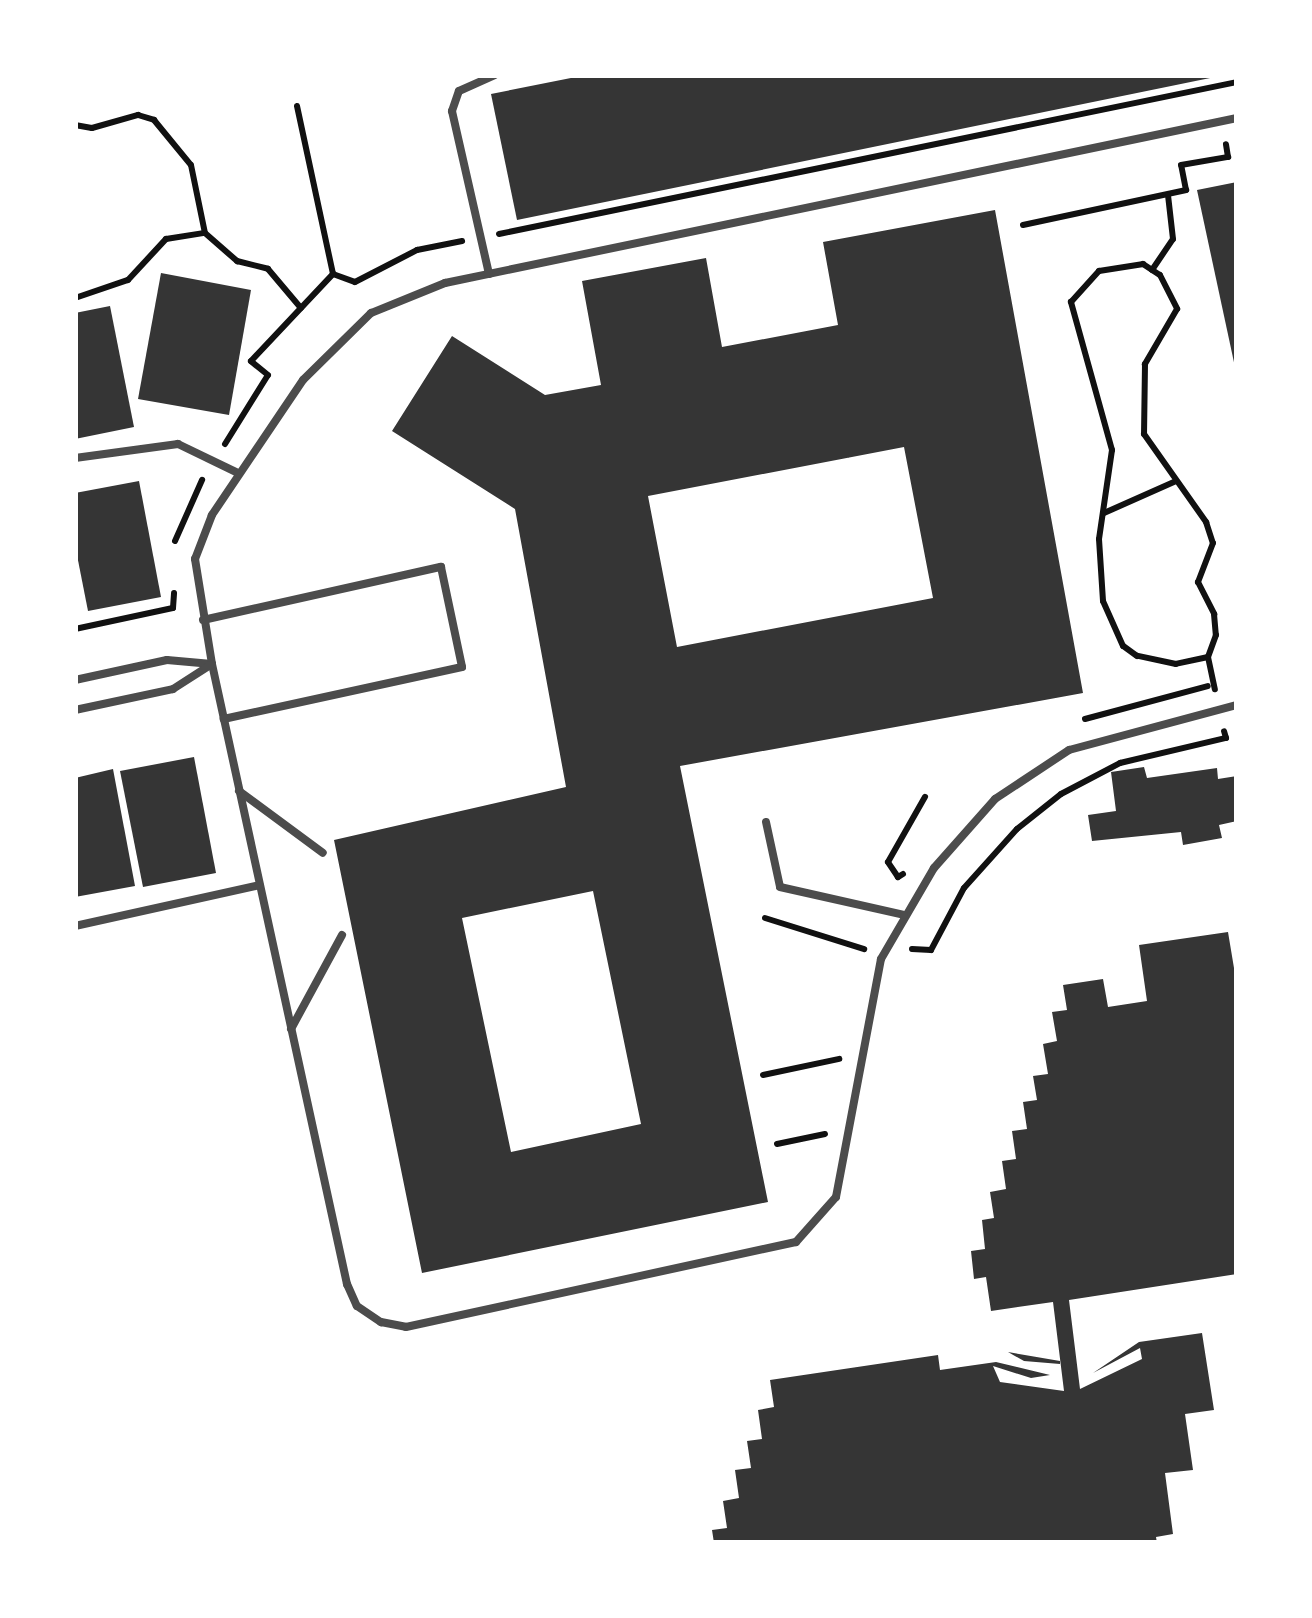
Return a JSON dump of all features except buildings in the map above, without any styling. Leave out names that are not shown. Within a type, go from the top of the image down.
[{"type":"lane","points":[[489,274],[452,110],[459,91],[496,75]]},
{"type":"lane","points":[[1237,118],[407,294],[371,313],[303,380],[238,473],[195,559],[203,620],[239,791],[346,1284],[357,1306],[380,1322],[406,1327],[796,1242],[836,1196],[886,949],[904,915],[966,831],[1032,772],[1118,732],[1237,705]]},
{"type":"lane","points":[[75,458],[178,444],[238,473]]},
{"type":"lane","points":[[203,620],[440,566],[455,633],[462,667],[224,718]]},
{"type":"lane","points":[[75,680],[167,660],[212,664]]},
{"type":"lane","points":[[75,710],[173,689],[212,664]]},
{"type":"lane","points":[[239,791],[323,852]]},
{"type":"lane","points":[[766,822],[780,887],[904,915]]},
{"type":"lane","points":[[75,926],[260,885]]},
{"type":"lane","points":[[291,1029],[342,935]]},
{"type":"path","points":[[297,106],[333,274],[354,282],[417,250],[1237,82]]},
{"type":"path","points":[[1023,225],[1186,190],[1181,166],[1228,157],[1215,88]]},
{"type":"path","points":[[75,125],[92,128],[138,115],[154,120],[190,165],[205,233],[237,261],[268,269],[301,308]]},
{"type":"path","points":[[1152,270],[1174,238],[1168,195]]},
{"type":"path","points":[[75,298],[128,280],[166,239],[205,233]]},
{"type":"path","points":[[765,918],[860,949],[931,950],[964,888],[1017,828],[1061,794],[1120,763],[1226,738],[1208,657],[1216,635],[1214,614],[1198,582],[1213,543],[1206,522],[1174,482],[1144,434],[1145,364],[1178,309],[1144,264],[1099,271],[1071,302],[1112,450],[1104,513],[1103,601],[1124,646],[1159,663],[1208,657]]},
{"type":"path","points":[[1104,513],[1174,482]]},
{"type":"path","points":[[763,1074],[845,1058]]}]
